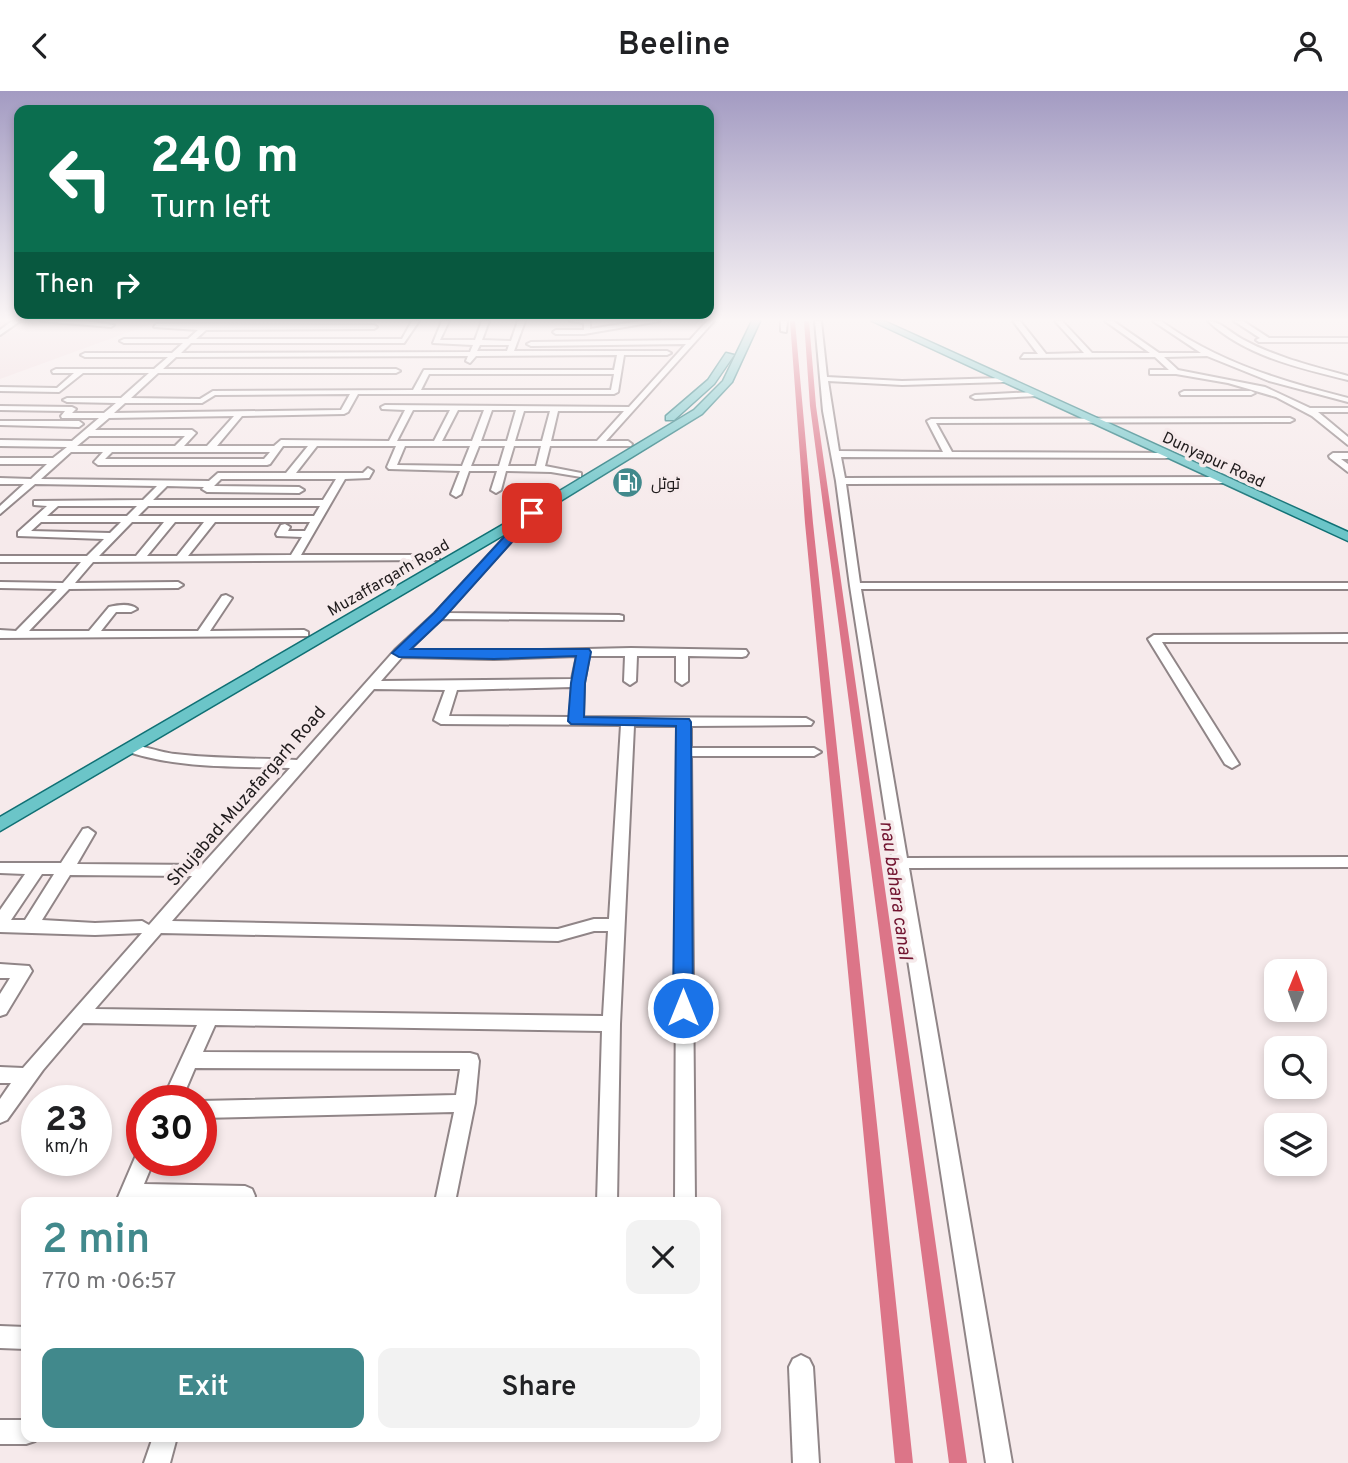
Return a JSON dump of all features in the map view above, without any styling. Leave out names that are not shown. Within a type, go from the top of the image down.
[{"type":"main road","name":"Muzaffargarh Road","points":[[0,812],[578,475],[675,415],[707,385]]},
{"type":"main road","name":"Muzaffargarh Road","points":[[0,825],[532,513],[698,412],[724,385]]},
{"type":"main road","name":"Dunyapur Road","points":[[1014,385],[1348,537]]},
{"type":"street","points":[[0,389],[59,390],[65,385]]},
{"type":"street","points":[[0,510],[139,385]]},
{"type":"street","points":[[416,391],[419,385]]},
{"type":"street","points":[[493,392],[496,385]]},
{"type":"street","points":[[67,400],[202,401],[213,393],[256,391],[614,392],[615,385]]},
{"type":"street","points":[[599,444],[653,385]]},
{"type":"street","points":[[825,385],[999,1463]]},
{"type":"street","points":[[969,385],[983,408]]},
{"type":"street","points":[[1241,385],[1270,393],[1310,410],[1348,442]]},
{"type":"street","points":[[1288,385],[1348,400]]},
{"type":"street","points":[[209,450],[241,412],[344,412],[355,392]]},
{"type":"street","points":[[1184,393],[1270,393]]},
{"type":"street","points":[[949,455],[931,421],[1034,394]]},
{"type":"street","points":[[385,407],[631,409]]},
{"type":"street","points":[[0,408],[72,409],[65,416],[239,415]]},
{"type":"street","points":[[410,408],[397,443],[392,467],[540,470],[578,475]]},
{"type":"street","points":[[437,443],[455,408]]},
{"type":"street","points":[[456,494],[489,408]]},
{"type":"street","points":[[496,489],[522,408]]},
{"type":"street","points":[[983,408],[1089,419],[1290,420]]},
{"type":"street","points":[[540,470],[554,409]]},
{"type":"street","points":[[1310,410],[1348,410]]},
{"type":"street","points":[[177,449],[207,415]]},
{"type":"street","points":[[0,423],[95,424]]},
{"type":"street","points":[[110,449],[98,462],[267,462],[290,431]]},
{"type":"street","points":[[1335,431],[1348,431]]},
{"type":"street","points":[[85,433],[192,433]]},
{"type":"street","points":[[0,443],[110,449],[209,450],[315,443],[628,444]]},
{"type":"street","points":[[289,476],[315,443]]},
{"type":"street","points":[[836,454],[1167,455]]},
{"type":"street","points":[[1348,456],[1333,456],[1348,469]]},
{"type":"street","points":[[0,461],[54,461]]},
{"type":"street","points":[[299,490],[207,489],[218,476],[366,476],[368,471]]},
{"type":"street","points":[[294,559],[342,476]]},
{"type":"street","points":[[841,481],[1222,480]]},
{"type":"street","points":[[0,481],[211,484]]},
{"type":"street","points":[[19,635],[165,483]]},
{"type":"street","points":[[37,503],[326,503]]},
{"type":"street","points":[[55,503],[22,534],[114,535]]},
{"type":"street","name":"Shujabad-Muzafargarh Road","points":[[0,1114],[149,927],[205,871],[399,653],[438,616],[532,513]]},
{"type":"street","points":[[38,519],[317,519]]},
{"type":"street","points":[[139,559],[172,519]]},
{"type":"street","points":[[180,559],[212,519]]},
{"type":"street","points":[[11,528],[29,528]]},
{"type":"street","points":[[0,559],[180,559],[278,543],[308,534]]},
{"type":"street","points":[[278,543],[294,559],[435,558]]},
{"type":"street","points":[[0,595],[6,585],[178,585]]},
{"type":"street","points":[[855,586],[1348,586]]},
{"type":"street","points":[[202,634],[226,598]]},
{"type":"street","points":[[94,633],[113,609],[132,615],[122,633]]},
{"type":"street","points":[[438,616],[620,618]]},
{"type":"street","points":[[0,634],[304,634]]},
{"type":"street","points":[[1232,764],[1154,639],[1348,638]]},
{"type":"street","points":[[576,721],[578,683],[584,652]]},
{"type":"street","points":[[630,681],[631,652]]},
{"type":"street","points":[[399,653],[742,653]]},
{"type":"street","points":[[682,653],[682,681]]},
{"type":"street","points":[[370,685],[578,683]]},
{"type":"street","points":[[452,686],[441,720],[806,722]]},
{"type":"street","points":[[607,1197],[611,1024],[628,721]]},
{"type":"street","points":[[684,722],[685,1197]]},
{"type":"street","points":[[131,748],[151,755],[178,759],[299,765]]},
{"type":"street","points":[[684,752],[814,752]]},
{"type":"street","points":[[30,926],[88,833]]},
{"type":"street","points":[[901,863],[1348,862]]},
{"type":"street","points":[[0,869],[205,871]]},
{"type":"street","points":[[0,924],[37,869]]},
{"type":"street","points":[[0,924],[95,929],[149,927],[558,935],[594,925],[618,925]]},
{"type":"street","points":[[0,971],[23,971],[0,1009]]},
{"type":"street","points":[[78,1016],[611,1024]]},
{"type":"street","points":[[178,1085],[209,1018]]},
{"type":"street","points":[[190,1060],[470,1061],[465,1103],[446,1197]]},
{"type":"street","points":[[0,1075],[28,1076]]},
{"type":"street","points":[[217,1109],[465,1103]]},
{"type":"street","points":[[128,1197],[137,1176]]},
{"type":"street","points":[[186,1197],[245,1197]]},
{"type":"street","points":[[0,1338],[21,1338]]},
{"type":"street","points":[[801,1367],[806,1463]]},
{"type":"street","points":[[0,1432],[21,1433]]},
{"type":"street","points":[[156,1463],[163,1442]]},
{"type":"waterway","points":[[797,385],[904,1463]]},
{"type":"waterway","name":"nau bahara canal","points":[[811,385],[958,1463]]},
{"type":"place","name":"ٹوٹل","points":[[628,483]]},
{"type":"route","points":[[532,513],[438,616],[399,653],[494,655],[584,652],[578,683],[576,721],[684,722],[683,1008]]}]
